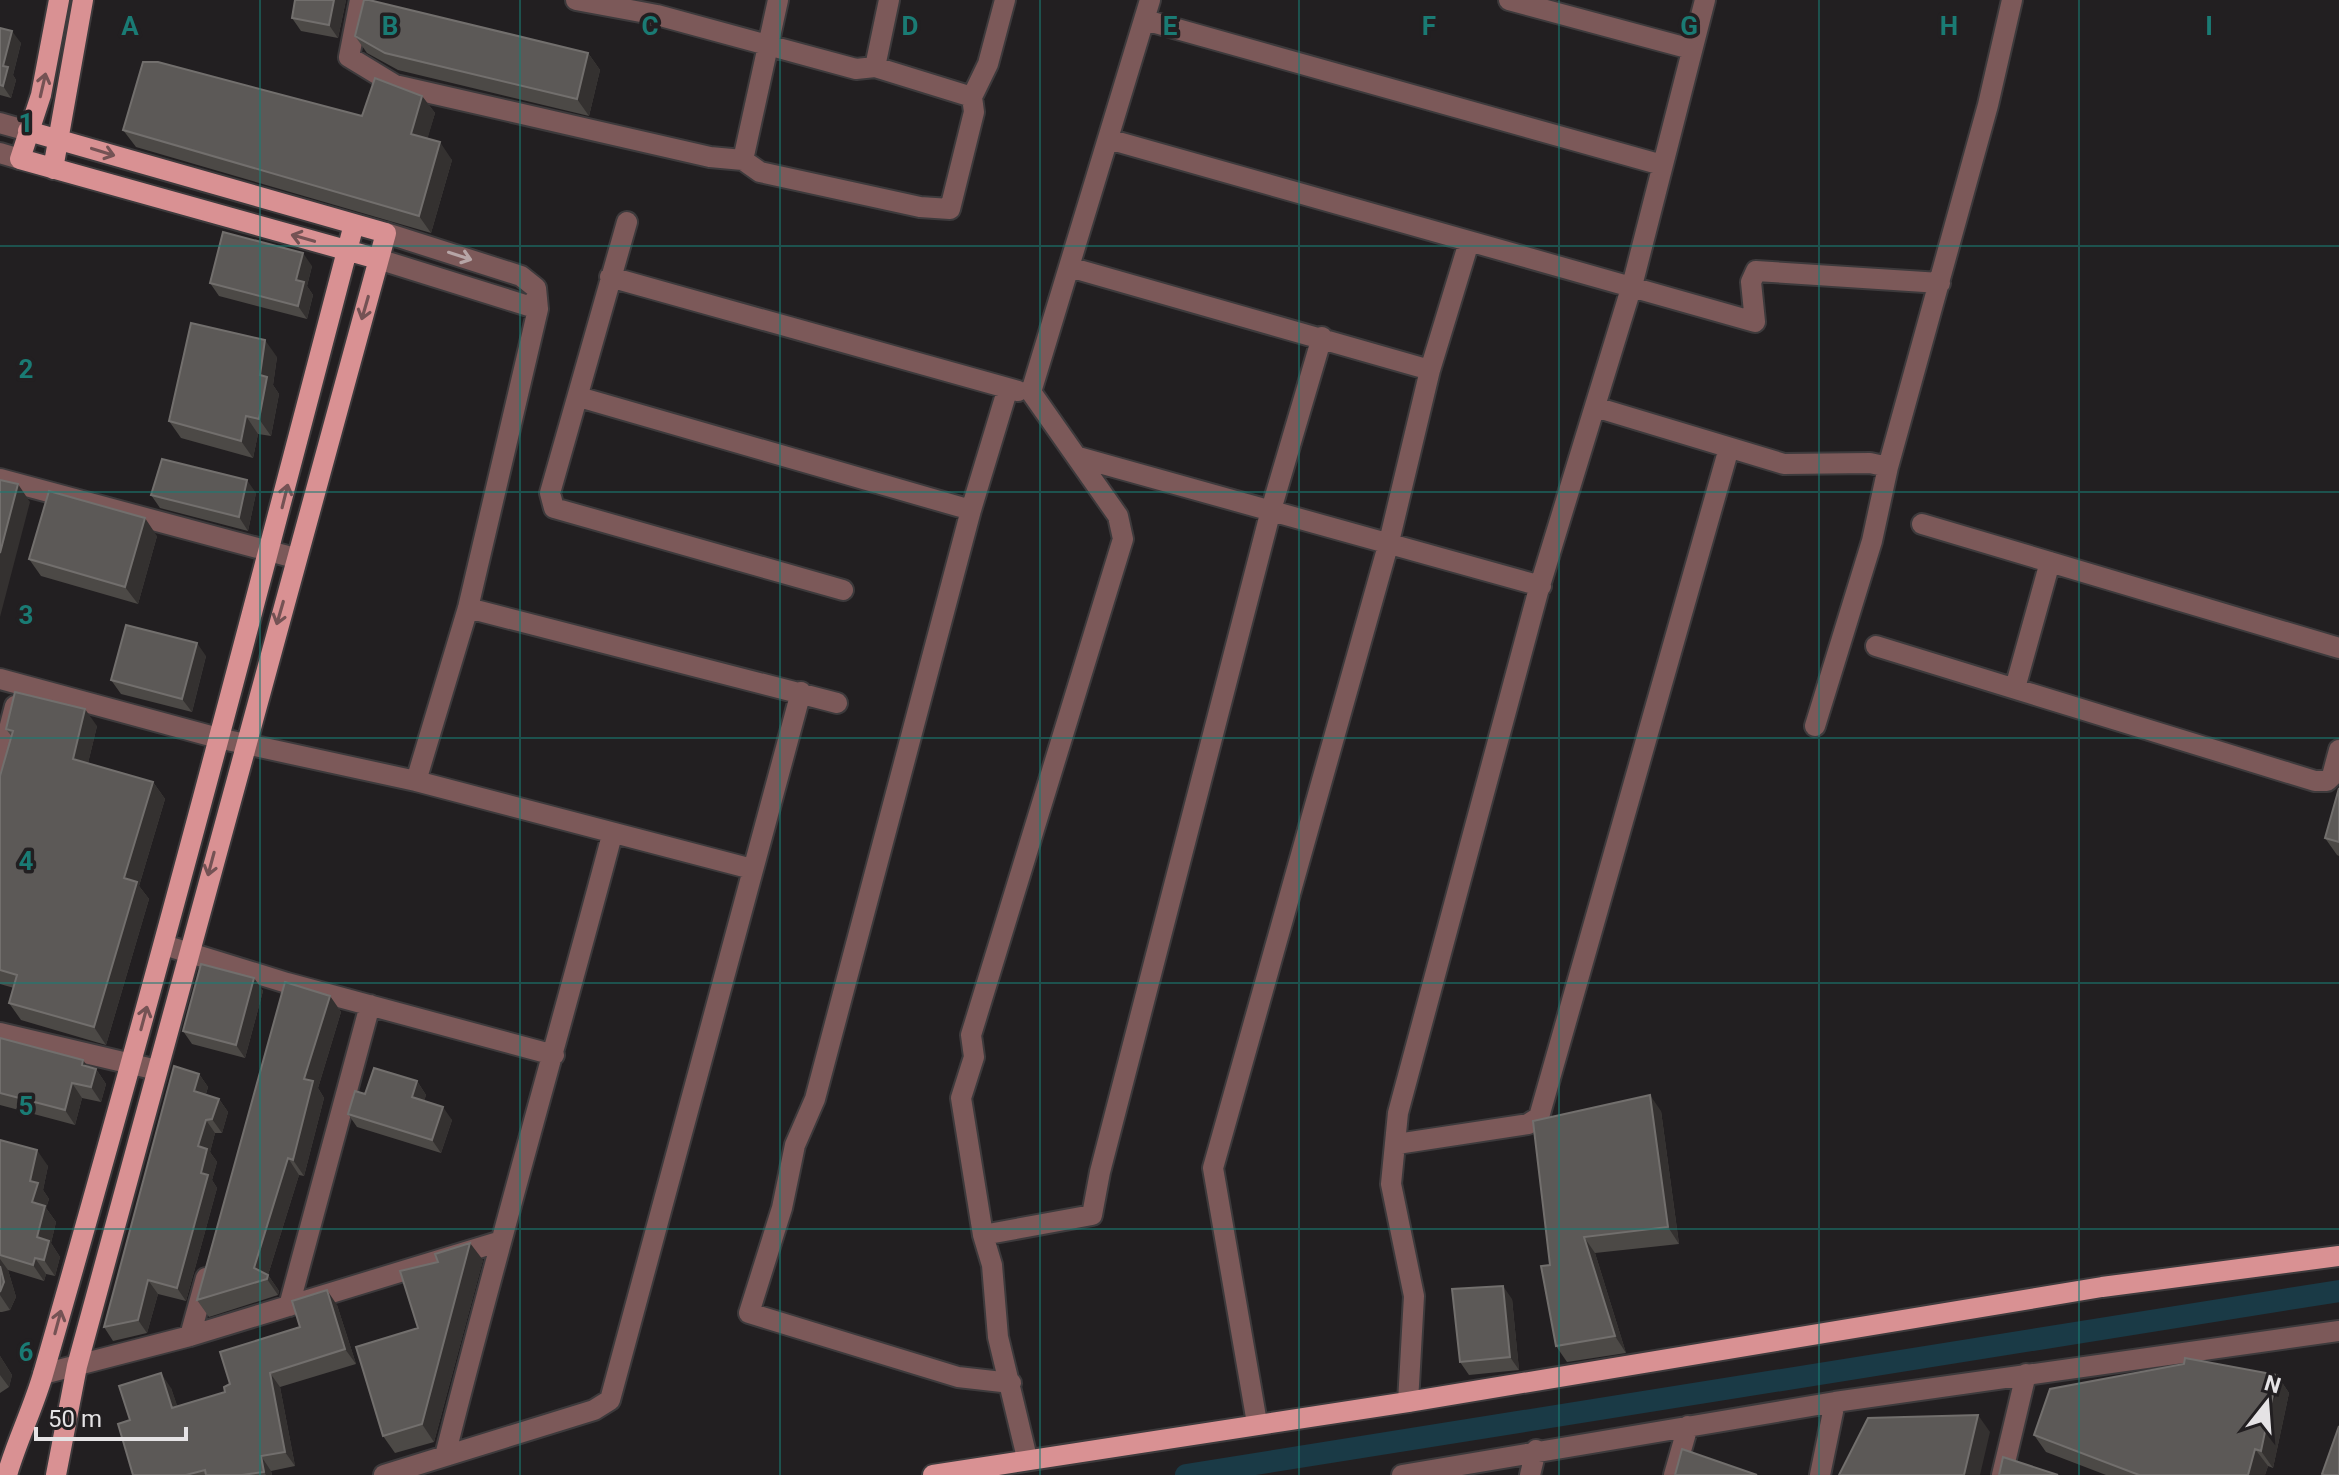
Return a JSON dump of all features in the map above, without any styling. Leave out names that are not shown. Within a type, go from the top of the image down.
[{"type":"main road","points":[[59,0],[41,95],[28,131],[10,156],[378,259]]},
{"type":"main road","points":[[53,169],[61,139],[83,0]]},
{"type":"main road","points":[[28,131],[386,233],[243,743],[77,1366],[56,1475]]},
{"type":"main road","points":[[7,1475],[7,1448],[43,1374],[131,1064],[271,551],[354,224]]},
{"type":"main road","points":[[933,1475],[1027,1458],[1408,1402],[2102,1287],[2339,1256]]},
{"type":"street","points":[[360,0],[349,57],[395,85],[710,157],[743,160],[760,172],[920,207],[950,209],[974,112],[972,97],[988,64],[1005,0]]},
{"type":"street","points":[[576,0],[657,15],[856,69],[875,67],[972,97]]},
{"type":"street","points":[[743,160],[778,0]]},
{"type":"street","points":[[875,67],[889,0]]},
{"type":"street","points":[[1031,392],[1150,0]]},
{"type":"street","points":[[1509,0],[1691,49]]},
{"type":"street","points":[[1408,1402],[1414,1296],[1391,1184],[1398,1113],[1541,586],[1632,285],[1705,0]]},
{"type":"street","points":[[1815,726],[1872,541],[1888,467],[1940,283],[2012,0]]},
{"type":"street","points":[[1145,20],[1662,165]]},
{"type":"street","points":[[0,123],[28,131]]},
{"type":"street","points":[[1108,139],[1755,322],[1751,282],[1756,271],[1940,283]]},
{"type":"street","points":[[627,222],[550,493],[554,508],[843,590]]},
{"type":"street","points":[[386,233],[521,276],[536,288],[538,309],[468,608],[416,781]]},
{"type":"street","points":[[1257,1423],[1213,1168],[1389,542],[1430,370],[1469,242]]},
{"type":"street","points":[[378,259],[538,309]]},
{"type":"street","points":[[1069,267],[1430,370]]},
{"type":"street","points":[[610,277],[1007,391],[1031,392]]},
{"type":"street","points":[[983,1235],[1092,1215],[1100,1172],[1271,510],[1322,337]]},
{"type":"street","points":[[1007,391],[971,510],[815,1099],[795,1145],[782,1208],[749,1313],[958,1377],[1011,1383]]},
{"type":"street","points":[[1027,1458],[998,1337],[992,1265],[983,1235],[961,1098],[974,1057],[971,1035],[1123,539],[1118,516],[1031,392]]},
{"type":"street","points":[[579,397],[971,510]]},
{"type":"street","points":[[1595,407],[1784,464],[1870,463],[1888,467]]},
{"type":"street","points":[[1397,1144],[1528,1124],[1539,1117],[1729,448]]},
{"type":"street","points":[[1078,457],[1541,586]]},
{"type":"street","points":[[0,479],[295,558]]},
{"type":"street","points":[[1922,524],[2339,648]]},
{"type":"street","points":[[2015,688],[2050,562]]},
{"type":"street","points":[[468,608],[837,703]]},
{"type":"street","points":[[1876,646],[2315,781],[2327,781],[2332,776],[2339,750]]},
{"type":"street","points":[[0,764],[10,682],[218,738],[416,781],[612,835],[752,869]]},
{"type":"street","points":[[384,1475],[594,1410],[610,1400],[801,692]]},
{"type":"street","points":[[445,1456],[498,1242],[554,1055],[612,835]]},
{"type":"street","points":[[164,945],[285,991],[370,1005],[554,1055]]},
{"type":"street","points":[[289,1306],[370,1005]]},
{"type":"street","points":[[0,1033],[157,1070]]},
{"type":"street","points":[[43,1374],[190,1336],[498,1242]]},
{"type":"street","points":[[190,1336],[211,1259]]},
{"type":"street","points":[[1402,1475],[1835,1402],[2339,1331]]},
{"type":"street","points":[[2002,1475],[2026,1374]]},
{"type":"street","points":[[1820,1475],[1835,1402]]},
{"type":"street","points":[[1674,1475],[1688,1426]]},
{"type":"street","points":[[1530,1475],[1536,1450]]},
{"type":"building","points":[[295,0],[334,0],[329,25],[292,18]]},
{"type":"building","points":[[364,0],[588,53],[577,99],[385,53],[355,36]]},
{"type":"building","points":[[0,28],[12,31],[3,66],[8,67],[3,86],[0,85]]},
{"type":"building","points":[[143,62],[158,62],[362,116],[375,78],[422,96],[411,134],[440,142],[419,216],[123,130]]},
{"type":"building","points":[[223,232],[303,253],[296,280],[304,282],[298,306],[210,283]]},
{"type":"building","points":[[191,323],[265,340],[260,375],[267,377],[259,419],[246,416],[241,441],[169,421]]},
{"type":"building","points":[[162,459],[247,480],[239,517],[151,495]]},
{"type":"building","points":[[0,480],[18,484],[0,553]]},
{"type":"building","points":[[49,491],[145,518],[125,587],[29,559]]},
{"type":"building","points":[[126,625],[197,643],[182,699],[111,680]]},
{"type":"building","points":[[15,692],[85,709],[73,759],[153,782],[124,878],[137,882],[94,1027],[9,1003],[17,975],[0,970],[0,776],[13,731],[6,729]]},
{"type":"building","points":[[2339,788],[2339,842],[2325,838]]},
{"type":"building","points":[[201,964],[254,978],[236,1045],[183,1031]]},
{"type":"building","points":[[285,982],[330,996],[304,1079],[313,1081],[293,1160],[288,1158],[254,1268],[268,1275],[267,1279],[197,1300]]},
{"type":"building","points":[[0,1038],[83,1060],[82,1065],[96,1069],[91,1087],[72,1083],[65,1110],[0,1093]]},
{"type":"building","points":[[174,1066],[199,1074],[194,1091],[219,1099],[212,1119],[206,1120],[198,1146],[207,1149],[201,1173],[208,1175],[177,1288],[148,1280],[138,1320],[104,1327]]},
{"type":"building","points":[[374,1068],[417,1081],[412,1097],[443,1107],[432,1140],[348,1114],[355,1091],[365,1094]]},
{"type":"building","points":[[1650,1095],[1668,1227],[1584,1237],[1615,1336],[1556,1346],[1541,1266],[1550,1265],[1533,1121]]},
{"type":"building","points":[[0,1140],[37,1150],[30,1181],[38,1183],[32,1202],[45,1206],[37,1237],[49,1241],[44,1260],[35,1258],[33,1265],[0,1255]]},
{"type":"building","points":[[470,1243],[422,1424],[383,1436],[356,1347],[418,1328],[400,1271],[438,1262],[435,1254]]},
{"type":"building","points":[[0,1266],[4,1282],[0,1292]]},
{"type":"building","points":[[1503,1286],[1510,1357],[1460,1362],[1452,1289]]},
{"type":"building","points":[[327,1290],[345,1349],[270,1373],[285,1452],[261,1456],[264,1472],[206,1475],[205,1470],[186,1475],[133,1475],[118,1424],[130,1420],[119,1386],[161,1373],[172,1408],[225,1392],[224,1387],[230,1384],[220,1352],[300,1327],[292,1301]]},
{"type":"building","points":[[2185,1358],[2277,1375],[2261,1451],[2255,1449],[2248,1475],[2139,1475],[2034,1435],[2050,1389],[2184,1364]]},
{"type":"building","points":[[1978,1415],[1964,1475],[1839,1475],[1868,1418]]},
{"type":"building","points":[[2339,1426],[2339,1475],[2324,1475],[2322,1474]]},
{"type":"building","points":[[1682,1449],[1757,1475],[1675,1475]]},
{"type":"building","points":[[2003,1457],[2058,1475],[1999,1475]]},
{"type":"waterway","points":[[1186,1475],[2339,1291]]}]
